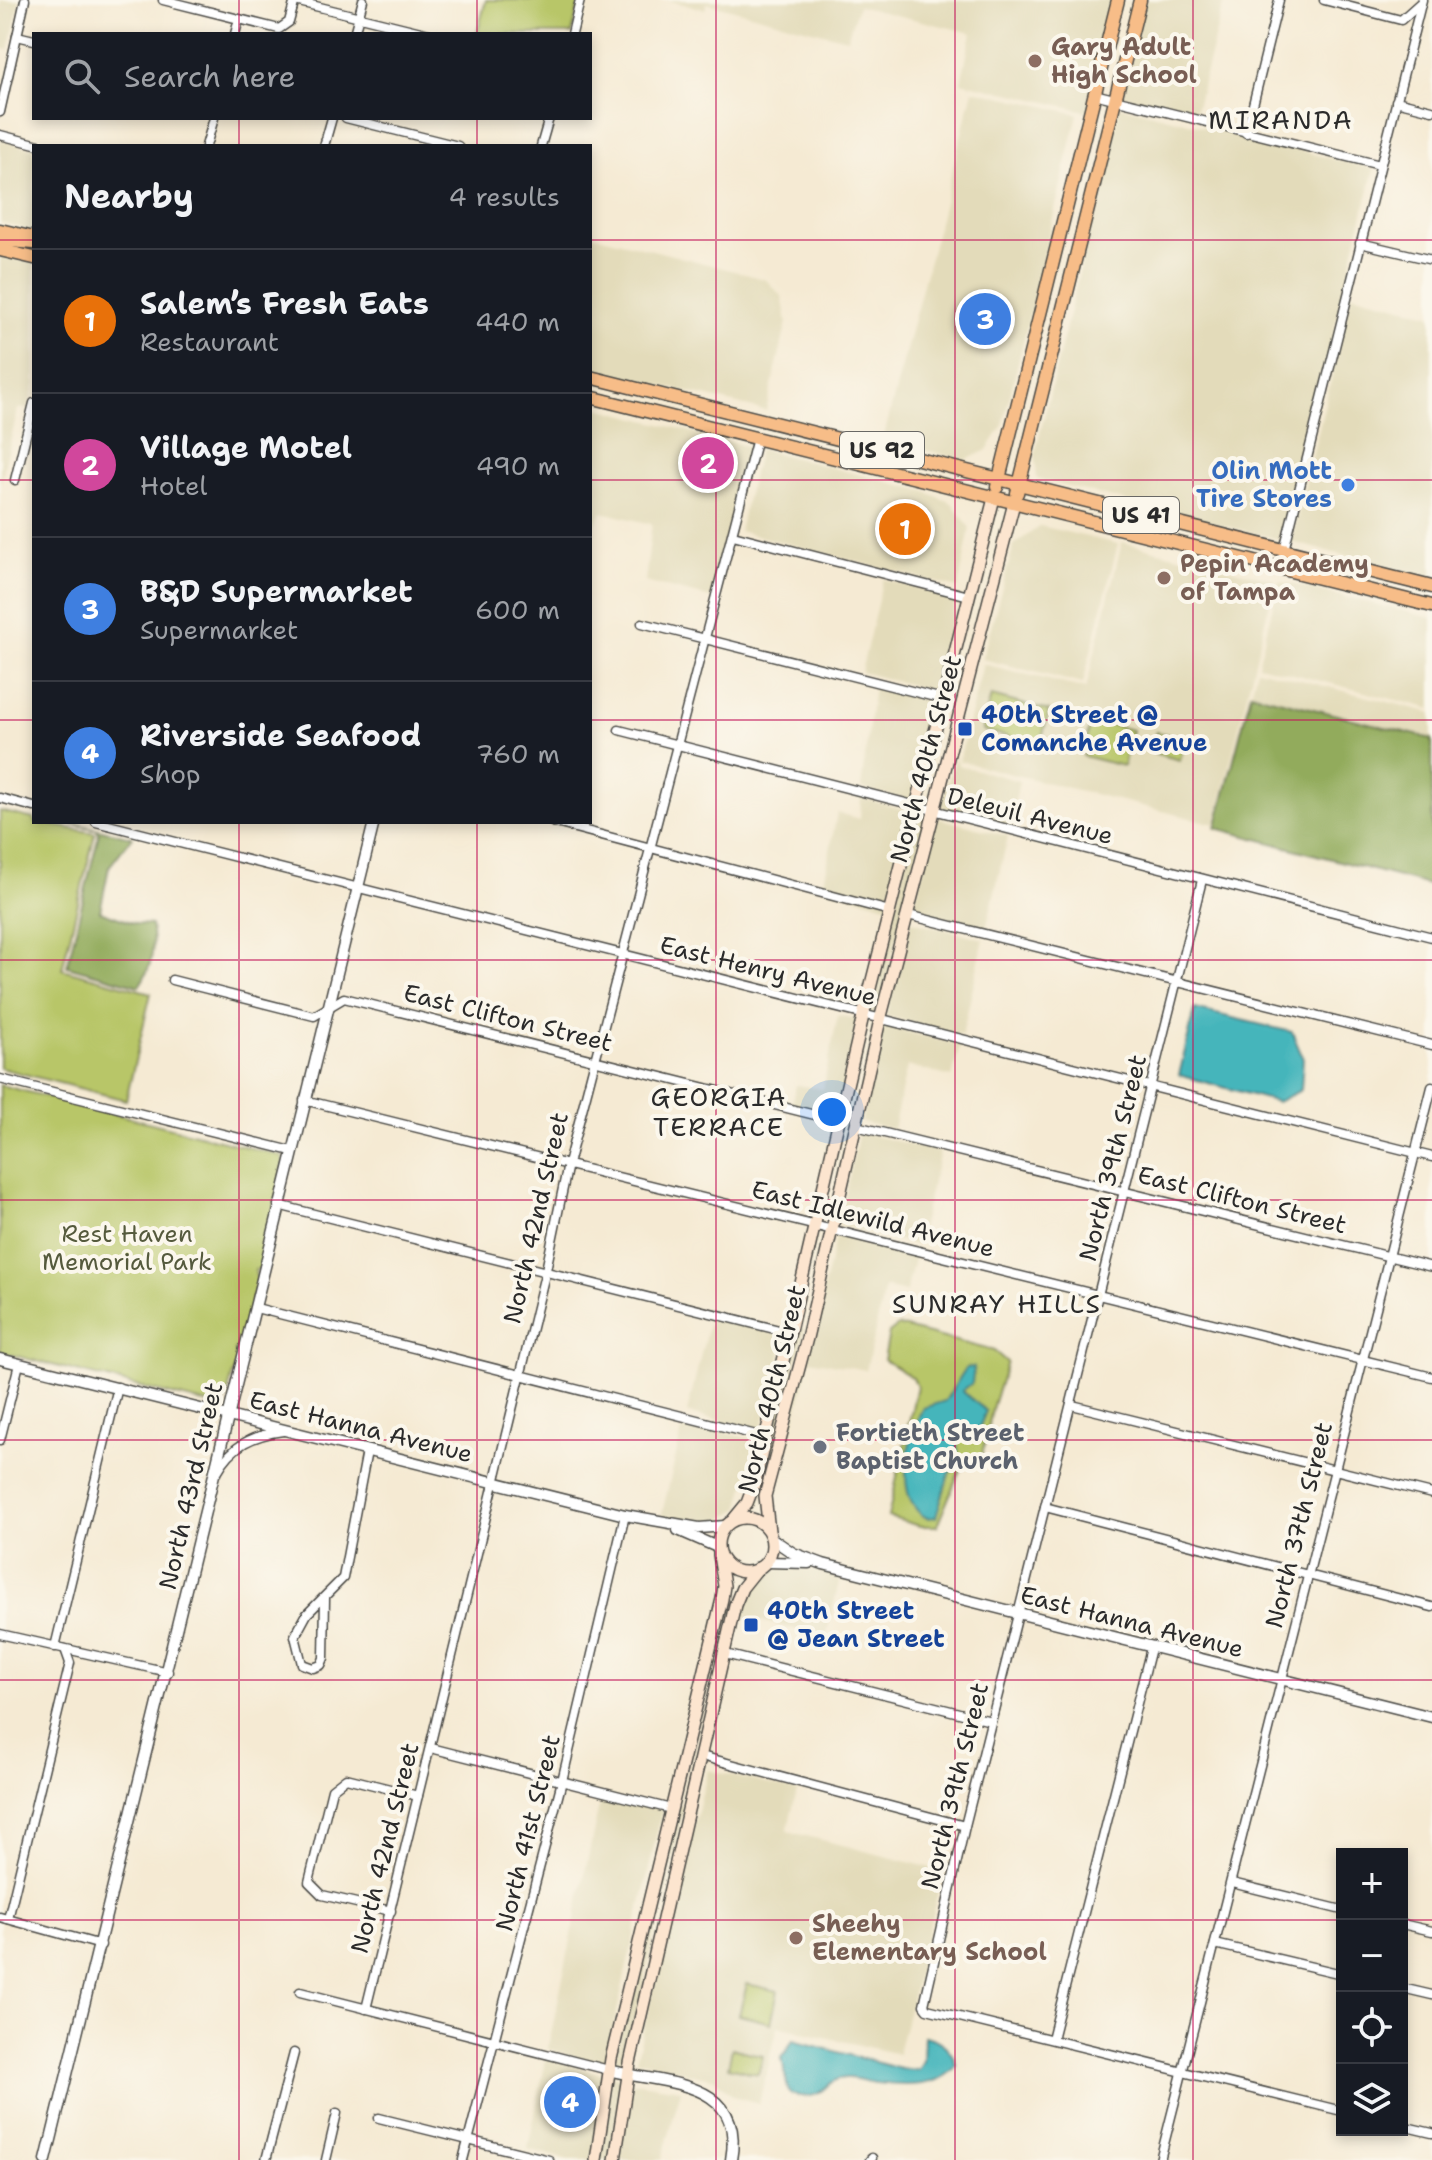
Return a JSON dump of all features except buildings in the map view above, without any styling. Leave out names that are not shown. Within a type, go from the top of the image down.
[{"type":"main road","name":"North 40th Street","points":[[729,1523],[752,1492],[817,1225],[863,1016],[1118,0]]},
{"type":"main road","name":"North 40th Street","points":[[770,1535],[765,1496],[833,1229],[880,1020],[1019,485],[1140,0]]},
{"type":"main road","points":[[0,230],[32,240]]},
{"type":"main road","points":[[0,240],[32,241]]},
{"type":"main road","points":[[0,250],[32,258]]},
{"type":"main road","name":"US 92","points":[[592,377],[1019,485]]},
{"type":"main road","name":"US 92","points":[[592,397],[994,498]]},
{"type":"main road","name":"US 41","points":[[1019,485],[1432,587]]},
{"type":"main road","name":"US 41","points":[[994,498],[1432,606]]},
{"type":"main road","points":[[1243,561],[1284,550]]},
{"type":"main road","points":[[1379,593],[1394,587],[1400,580]]},
{"type":"main road","points":[[596,2160],[609,2070],[724,1586],[718,1551],[729,1523],[751,1518],[770,1535],[762,1565],[737,1597],[628,2075],[615,2160]]},
{"type":"main road","points":[[718,1551],[736,1570],[762,1565]]},
{"type":"main road","points":[[695,1710],[696,1747],[701,1756]]},
{"type":"street","points":[[0,112],[25,0]]},
{"type":"street","points":[[163,0],[284,27],[289,22],[295,1],[421,32]]},
{"type":"street","points":[[354,32],[363,0]]},
{"type":"street","points":[[572,32],[580,0]]},
{"type":"street","points":[[1246,133],[1279,0]]},
{"type":"street","points":[[1324,0],[1401,20],[1422,1]]},
{"type":"street","points":[[1284,550],[1422,1]]},
{"type":"street","points":[[236,32],[239,19]]},
{"type":"street","points":[[17,36],[32,40]]},
{"type":"street","points":[[1094,94],[1380,165]]},
{"type":"street","points":[[1396,101],[1432,110]]},
{"type":"street","points":[[207,144],[213,120]]},
{"type":"street","points":[[325,144],[331,120]]},
{"type":"street","points":[[354,120],[450,144]]},
{"type":"street","points":[[542,144],[548,120]]},
{"type":"street","points":[[0,135],[35,144]]},
{"type":"street","points":[[1360,243],[1432,260]]},
{"type":"street","points":[[15,480],[32,411]]},
{"type":"street","name":"North 42nd Street","points":[[366,2009],[546,1270],[568,1164],[757,438]]},
{"type":"street","points":[[733,535],[969,596]]},
{"type":"street","points":[[642,623],[707,636],[943,699]]},
{"type":"street","name":"Deleuil Avenue","points":[[619,730],[1432,937]]},
{"type":"street","points":[[0,798],[32,806]]},
{"type":"street","name":"East Henry Avenue","points":[[104,824],[1432,1157]]},
{"type":"street","name":"North 43rd Street","points":[[46,2160],[374,824]]},
{"type":"street","points":[[560,824],[890,911]]},
{"type":"street","name":"North 39th Street","points":[[1052,2039],[924,2005],[965,1826],[1202,880]]},
{"type":"street","points":[[908,915],[1432,1045]]},
{"type":"street","name":"East Clifton Street","points":[[172,980],[314,1016],[344,998],[839,1121]]},
{"type":"street","points":[[0,1079],[292,1151]]},
{"type":"street","name":"North 37th Street","points":[[1160,2160],[1432,1087]]},
{"type":"street","name":"East Idlewild Avenue","points":[[304,1100],[817,1225],[1099,1298],[1432,1377]]},
{"type":"street","name":"East Clifton Street","points":[[856,1126],[1432,1267]]},
{"type":"street","points":[[278,1205],[791,1333]]},
{"type":"street","points":[[256,1308],[764,1437]]},
{"type":"street","name":"East Hanna Avenue","points":[[0,1359],[665,1524],[699,1528],[729,1523]]},
{"type":"street","points":[[0,1440],[19,1364]]},
{"type":"street","points":[[55,1647],[118,1387]]},
{"type":"street","points":[[1072,1405],[1432,1494]]},
{"type":"street","points":[[213,1480],[236,1446],[266,1433],[287,1430]]},
{"type":"street","points":[[325,1598],[324,1658],[321,1665],[313,1668],[302,1664],[295,1636],[307,1614],[343,1578],[367,1451]]},
{"type":"street","points":[[1045,1507],[1432,1607]]},
{"type":"street","name":"North 41st Street","points":[[463,2160],[562,1781],[625,1515]]},
{"type":"street","name":"East Hanna Avenue","points":[[665,1524],[718,1551]]},
{"type":"street","name":"East Hanna Avenue","points":[[770,1535],[793,1553],[823,1564],[1432,1717]]},
{"type":"street","name":"East Hanna Avenue","points":[[762,1565],[823,1564]]},
{"type":"street","points":[[0,1634],[168,1672]]},
{"type":"street","points":[[1151,1648],[1052,2039],[1336,2110]]},
{"type":"street","points":[[65,1649],[70,1663],[4,1918],[101,1945]]},
{"type":"street","points":[[725,1654],[991,1721]]},
{"type":"street","points":[[431,1748],[671,1809]]},
{"type":"street","points":[[701,1756],[965,1826]]},
{"type":"street","points":[[391,1911],[322,1895],[309,1882],[332,1789],[346,1778],[418,1796]]},
{"type":"street","points":[[1232,1883],[1336,1909]]},
{"type":"street","points":[[1408,1925],[1432,1931]]},
{"type":"street","points":[[1215,1944],[1336,1973]]},
{"type":"street","points":[[1408,1989],[1432,1995]]},
{"type":"street","points":[[300,1992],[628,2075],[691,2086],[710,2095],[732,2130],[734,2159]]},
{"type":"street","points":[[266,2160],[294,2053]]},
{"type":"street","points":[[326,2160],[337,2113]]},
{"type":"street","points":[[379,2118],[549,2160]]},
{"type":"street","points":[[1408,2127],[1432,2133]]},
{"type":"shaded area","points":[[0,0],[20,0],[9,50],[0,48]]},
{"type":"shaded area","name":"Gary Adult High School","points":[[666,0],[1118,0],[1090,112],[961,82],[972,33],[858,6],[847,39],[707,3],[705,9]]},
{"type":"shaded area","points":[[1146,0],[1224,0],[1195,114],[1122,95]]},
{"type":"shaded area","points":[[973,90],[1078,114],[1003,425],[987,450],[966,460],[883,440]]},
{"type":"shaded area","points":[[1120,106],[1374,169],[1282,540],[1037,479],[1035,454]]},
{"type":"shaded area","points":[[0,140],[32,148],[32,230],[0,222]]},
{"type":"shaded area","points":[[592,235],[766,280],[782,296],[787,322],[766,411],[592,368]]},
{"type":"shaded area","points":[[0,256],[32,264],[32,392],[28,408],[18,409],[0,485]]},
{"type":"shaded area","points":[[1352,294],[1432,315],[1432,578],[1291,542]]},
{"type":"shaded area","points":[[592,407],[750,447],[712,598],[645,582],[652,524],[602,512],[592,530]]},
{"type":"shaded area","points":[[759,449],[924,491],[952,503],[970,528],[958,588],[739,531]]},
{"type":"shaded area","points":[[1040,526],[1118,544],[1083,684],[982,659],[1014,545]]},
{"type":"shaded area","points":[[1122,542],[1275,580],[1215,824],[959,761],[983,664],[1086,689]]},
{"type":"shaded area","points":[[883,579],[956,599],[938,692],[861,672]]},
{"type":"shaded area","points":[[1279,581],[1432,618],[1432,709],[1258,665]]},
{"type":"shaded area","points":[[1257,669],[1432,713],[1432,739],[1251,693]]},
{"type":"shaded area","points":[[874,686],[936,703],[913,801],[861,788]]},
{"type":"shaded area","points":[[956,755],[958,765],[1019,781],[1010,826],[940,808]]},
{"type":"shaded area","points":[[861,798],[910,811],[887,905],[823,888],[837,813],[860,819]]},
{"type":"shaded area","points":[[919,813],[928,816],[877,1014],[869,1012]]},
{"type":"shaded area","points":[[937,818],[1008,836],[986,929],[913,911]]},
{"type":"shaded area","points":[[911,921],[984,939],[962,1035],[886,1016]]},
{"type":"shaded area","points":[[838,1015],[858,1020],[836,1115],[792,1104],[796,1085],[823,1089]]},
{"type":"shaded area","points":[[883,1026],[960,1045],[952,1077],[907,1066],[893,1129],[861,1122]]},
{"type":"shaded area","points":[[859,1132],[940,1152],[917,1245],[839,1225]]},
{"type":"shaded area","points":[[836,1235],[915,1255],[906,1292],[885,1287],[866,1370],[810,1360],[769,1519]]},
{"type":"shaded area","points":[[710,1317],[785,1337],[761,1431],[687,1413]]},
{"type":"shaded area","points":[[797,1328],[805,1328],[758,1512],[749,1510]]},
{"type":"shaded area","points":[[684,1423],[758,1441],[739,1509],[720,1520],[700,1523],[661,1517]]},
{"type":"shaded area","points":[[786,1567],[841,1574],[826,1637],[741,1616],[749,1583]]},
{"type":"shaded area","name":"Sheehy Elementary School","points":[[708,1770],[797,1791],[787,1831],[943,1871],[898,2054],[778,2026],[759,2103],[733,2096],[715,2079],[636,2060]]},
{"type":"shaded area","points":[[601,1796],[662,1810],[605,2064],[548,2049]]},
{"type":"shaded area","points":[[673,1803],[684,1806],[624,2069],[614,2066]]},
{"type":"shaded area","points":[[546,2059],[603,2074],[592,2160],[569,2160],[528,2149]]},
{"type":"shaded area","points":[[612,2076],[623,2079],[610,2160],[601,2160]]},
{"type":"shaded area","points":[[632,2082],[681,2089],[662,2160],[619,2160]]},
{"type":"green space","points":[[486,0],[580,0],[572,32],[478,32]]},
{"type":"green space","points":[[1251,693],[1432,739],[1432,886],[1216,828]]},
{"type":"green space","points":[[991,696],[1049,711],[1040,745],[982,730]]},
{"type":"green space","points":[[1091,720],[1132,730],[1123,766],[1083,756]]},
{"type":"green space","points":[[1156,732],[1186,739],[1180,760],[1150,752]]},
{"type":"green space","points":[[0,811],[32,819],[32,824],[95,833],[62,969],[151,993],[126,1100],[0,1068]]},
{"type":"green space","points":[[75,824],[132,837],[109,867],[100,911],[136,924],[151,925],[151,957],[139,986],[67,966],[99,833],[96,829]]},
{"type":"green space","name":"Rest Haven Memorial Park","points":[[0,1085],[283,1156],[284,1164],[260,1269],[255,1270],[257,1280],[240,1348],[235,1350],[237,1359],[225,1402],[212,1405],[0,1352]]},
{"type":"green space","points":[[898,1326],[994,1351],[1007,1362],[993,1405],[981,1460],[960,1470],[937,1526],[920,1526],[888,1517],[917,1386],[913,1378],[884,1360],[889,1333]]},
{"type":"green space","points":[[747,1984],[778,1991],[771,2023],[739,2015]]},
{"type":"green space","points":[[732,2048],[763,2056],[758,2074],[728,2067]]},
{"type":"water","points":[[1195,1009],[1292,1032],[1303,1058],[1301,1090],[1277,1102],[1179,1075]]},
{"type":"water","points":[[974,1367],[972,1383],[962,1391],[986,1411],[979,1428],[966,1429],[957,1445],[959,1459],[949,1474],[936,1517],[927,1518],[916,1509],[906,1482],[912,1434],[923,1408],[945,1401],[966,1368]]},
{"type":"water","points":[[924,2036],[945,2046],[954,2060],[956,2066],[940,2079],[908,2085],[845,2078],[811,2096],[790,2094],[788,2090],[782,2058],[793,2040],[901,2069],[918,2070],[923,2062]]},
{"type":"place","name":"Gary Adult High School","points":[[1035,61]]},
{"type":"place","name":"B&D Supermarket","points":[[985,319]]},
{"type":"place","name":"Village Motel","points":[[708,463]]},
{"type":"place","name":"Olin Mott Tire Stores","points":[[1348,485]]},
{"type":"place","name":"Salem’s Fresh Eats","points":[[905,529]]},
{"type":"place","name":"Pepin Academy of Tampa","points":[[1164,578]]},
{"type":"place","name":"40th Street @ Comanche Avenue","points":[[965,729]]},
{"type":"place","name":"Fortieth Street Baptist Church","points":[[820,1447]]},
{"type":"place","name":"40th Street @ Jean Street","points":[[751,1625]]},
{"type":"place","name":"Sheehy Elementary School","points":[[796,1938]]},
{"type":"place","name":"Riverside Seafood","points":[[570,2102]]},
{"type":"district","name":"MIRANDA","points":[[1281,119]]},
{"type":"district","name":"GEORGIA TERRACE","points":[[719,1111]]},
{"type":"district","name":"SUNRAY HILLS","points":[[997,1303]]}]
